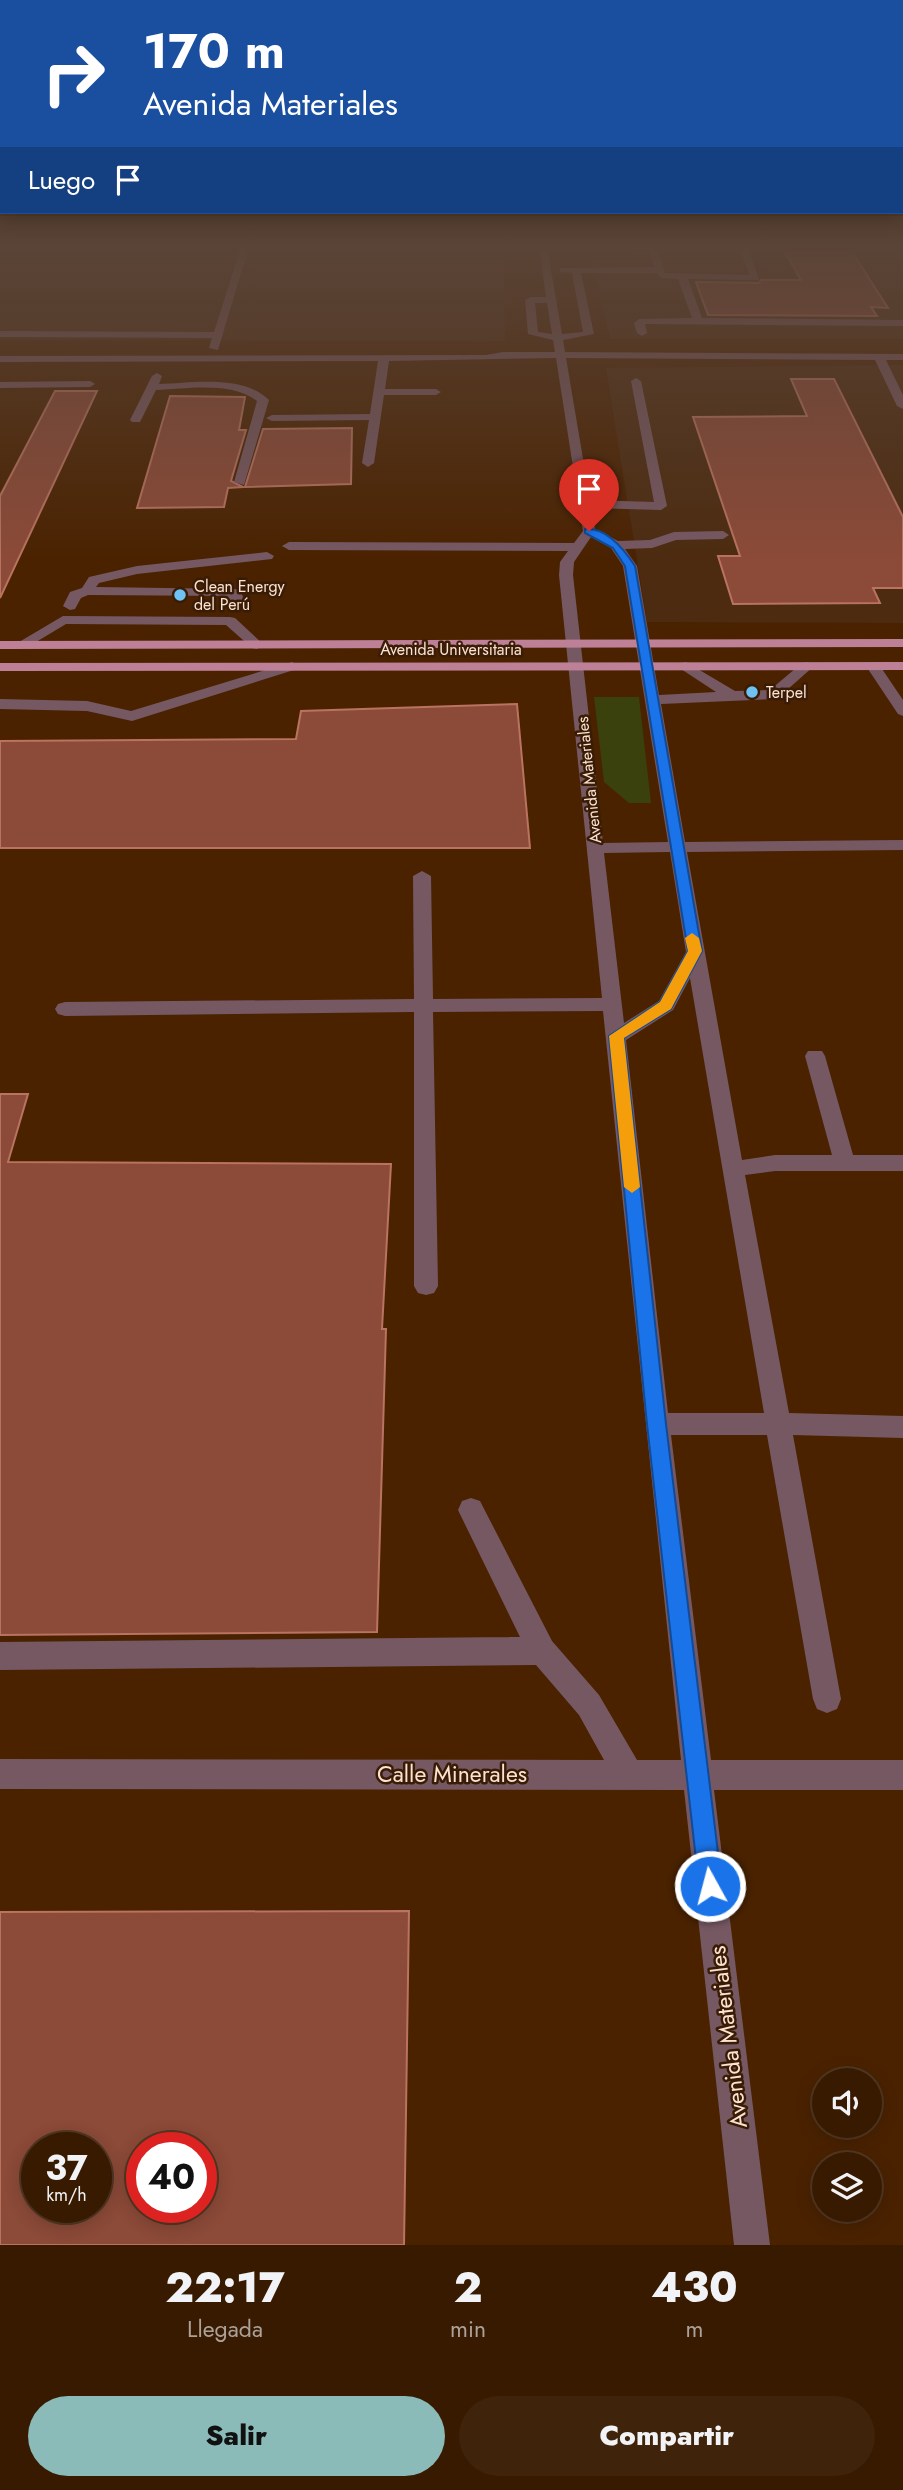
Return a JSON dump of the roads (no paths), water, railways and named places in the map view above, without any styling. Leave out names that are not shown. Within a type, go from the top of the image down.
[{"type":"main road","name":"Avenida Universitaria","points":[[0,645],[903,643]]},
{"type":"main road","points":[[252,666],[257,645]]},
{"type":"main road","name":"Avenida Universitaria","points":[[0,667],[903,666]]},
{"type":"street","points":[[211,358],[213,352]]},
{"type":"street","points":[[560,352],[589,531],[616,545],[630,566],[676,847],[827,1699]]},
{"type":"street","points":[[879,357],[903,406]]},
{"type":"street","points":[[0,359],[486,358],[504,361],[561,358],[624,361],[636,358],[903,357]]},
{"type":"street","points":[[136,420],[163,358]]},
{"type":"street","points":[[368,463],[384,358]]},
{"type":"street","points":[[636,381],[664,520]]},
{"type":"street","points":[[0,385],[90,384]]},
{"type":"street","points":[[152,387],[235,388],[258,393],[263,400],[240,482]]},
{"type":"street","points":[[377,392],[436,392]]},
{"type":"street","points":[[272,418],[373,417]]},
{"type":"street","points":[[584,504],[661,506]]},
{"type":"street","name":"Avenida Materiales","points":[[589,531],[575,547],[567,562],[566,575],[657,1424],[752,2245]]},
{"type":"street","points":[[616,545],[652,544],[674,536],[723,535]]},
{"type":"street","points":[[289,546],[575,547]]},
{"type":"street","points":[[87,591],[94,580],[137,570],[267,556]]},
{"type":"street","points":[[64,620],[75,595],[87,591],[228,592],[234,593],[236,597],[232,614]]},
{"type":"street","points":[[70,606],[232,614],[257,645]]},
{"type":"street","points":[[21,645],[64,620],[232,614]]},
{"type":"street","points":[[0,704],[88,706],[132,716],[292,666]]},
{"type":"street","points":[[686,666],[732,696]]},
{"type":"street","points":[[652,700],[774,694],[807,666]]},
{"type":"street","points":[[873,666],[903,711]]},
{"type":"street","points":[[596,848],[903,845]]},
{"type":"street","points":[[422,877],[426,1286]]},
{"type":"street","points":[[617,1036],[666,1005],[695,951]]},
{"type":"street","points":[[65,1009],[613,1004]]},
{"type":"street","points":[[815,1056],[845,1163]]},
{"type":"street","points":[[733,1169],[775,1163],[903,1163]]},
{"type":"street","points":[[657,1424],[903,1427]]},
{"type":"street","points":[[471,1510],[542,1651],[589,1704],[629,1774]]},
{"type":"street","points":[[0,1656],[542,1651]]},
{"type":"street","name":"Calle Minerales","points":[[0,1774],[903,1775]]},
{"type":"place","name":"Clean Energy del Perú","points":[[180,595]]},
{"type":"place","name":"Terpel","points":[[752,692]]}]
